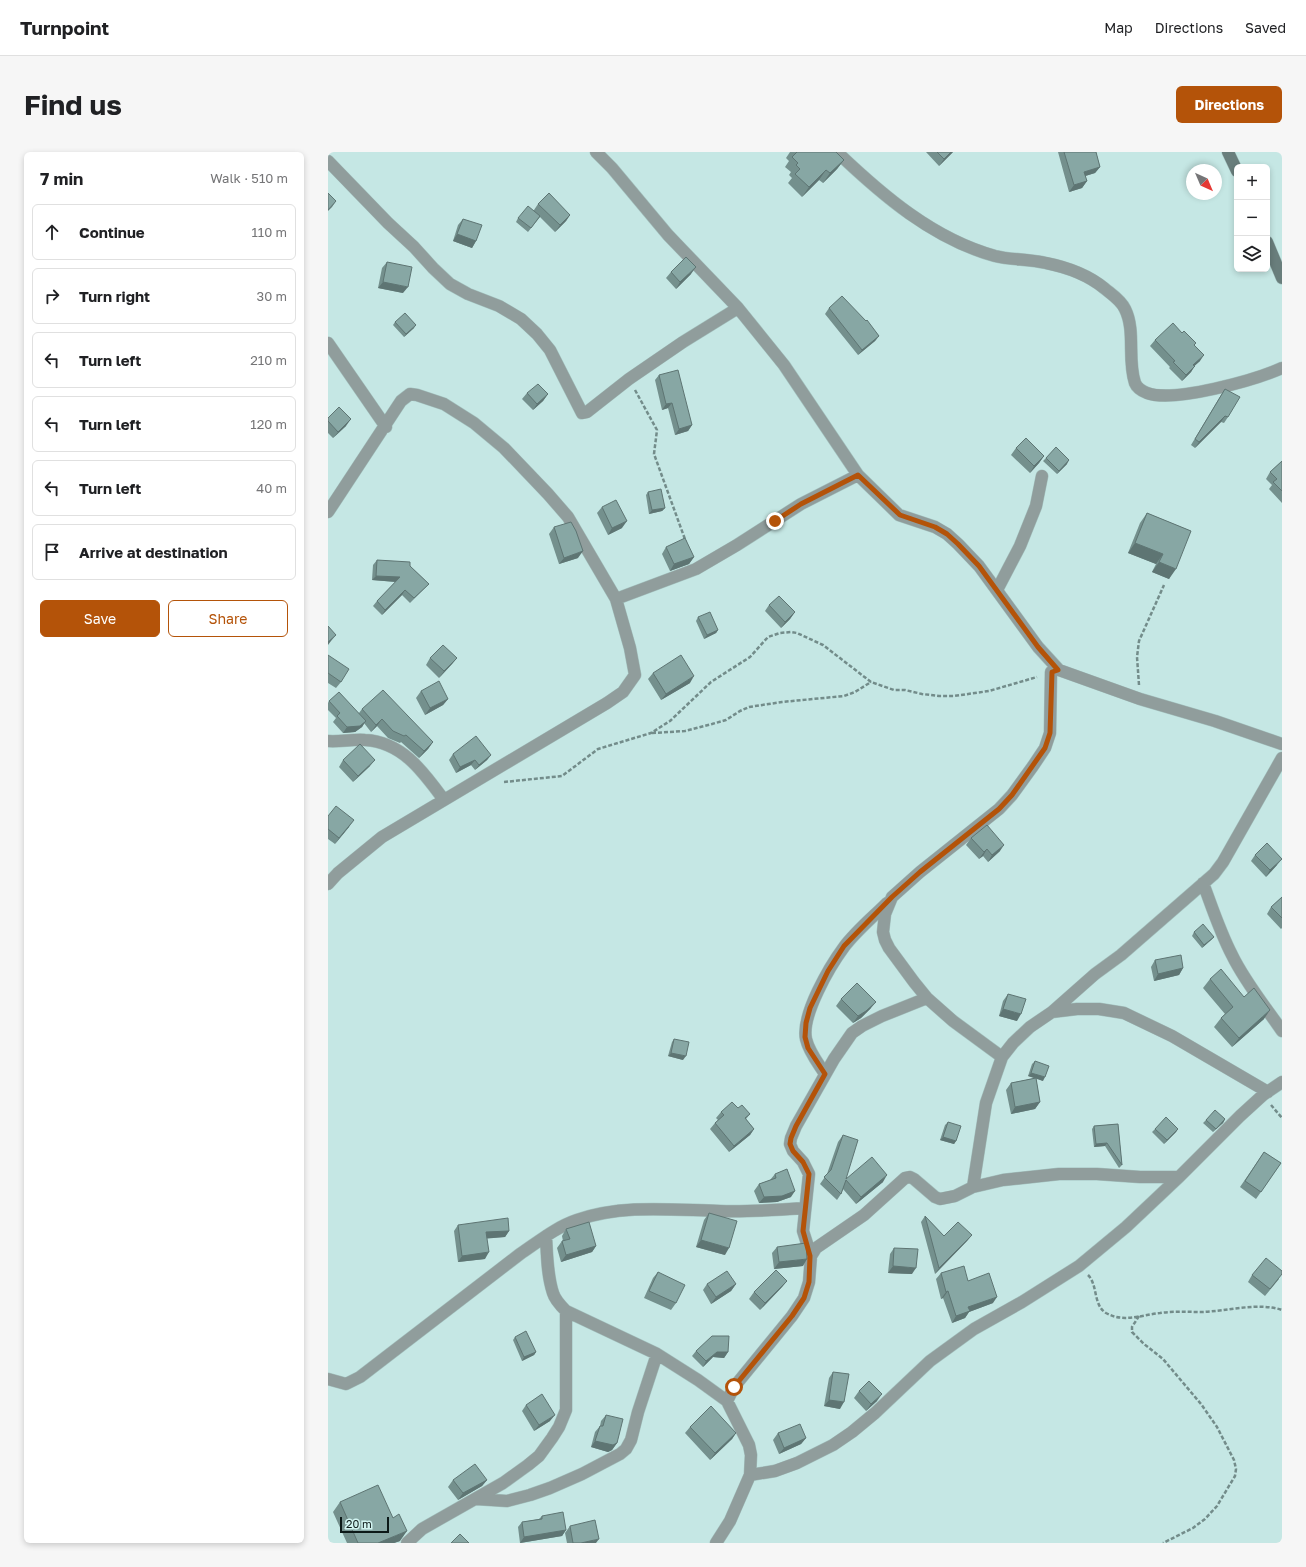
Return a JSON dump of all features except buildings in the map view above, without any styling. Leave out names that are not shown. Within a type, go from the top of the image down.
[{"type":"street","points":[[596,152],[612,168],[668,236],[738,308],[784,365],[858,475],[900,515],[908,519],[922,521],[947,534],[979,566],[1038,647],[1058,670],[1140,699],[1282,744]]},
{"type":"street","points":[[837,152],[857,171],[912,216],[945,236],[970,248],[996,256],[1045,263],[1082,274],[1099,284],[1117,298],[1128,316],[1132,367],[1136,384],[1138,388],[1144,392],[1149,394],[1176,395],[1225,387],[1282,368]]},
{"type":"street","points":[[1228,152],[1234,165]]},
{"type":"street","points":[[328,161],[388,223],[414,247],[432,268],[450,284],[468,294],[499,306],[521,319],[537,334],[550,350],[582,413],[587,412],[629,379],[738,308]]},
{"type":"street","points":[[1270,249],[1282,278]]},
{"type":"street","points":[[328,342],[386,427]]},
{"type":"street","points":[[328,512],[386,427],[401,401],[406,396],[413,394],[444,404],[474,423],[504,448],[568,517],[616,599],[630,648],[635,675],[623,692],[607,703],[382,837],[328,883]]},
{"type":"street","points":[[616,599],[696,569],[801,504],[858,475]]},
{"type":"street","points":[[997,590],[1020,546],[1036,506],[1042,476]]},
{"type":"street","points":[[825,1074],[808,1048],[805,1037],[806,1023],[810,1008],[828,971],[844,946],[892,897],[920,872],[999,809],[1012,795],[1045,748],[1050,733],[1052,672]]},
{"type":"street","points":[[328,741],[366,740],[386,745],[406,755],[421,769],[444,800]]},
{"type":"street","points":[[973,1187],[986,1103],[1002,1057],[1024,1032],[1052,1012],[1214,874],[1223,862],[1282,758]]},
{"type":"street","points":[[1203,883],[1216,921],[1232,955],[1252,988],[1282,1031]]},
{"type":"street","points":[[892,897],[885,914],[883,932],[885,940],[898,961],[927,998],[953,1021],[1002,1057]]},
{"type":"street","points":[[727,1401],[734,1387],[792,1316],[804,1298],[809,1282],[810,1256],[803,1231],[809,1174],[803,1162],[793,1151],[790,1144],[791,1138],[810,1100],[845,1041],[862,1026],[927,998]]},
{"type":"street","points":[[1052,1012],[1077,1009],[1099,1009],[1124,1014],[1172,1036],[1268,1092]]},
{"type":"street","points":[[750,1475],[775,1471],[797,1463],[833,1445],[858,1428],[930,1361],[942,1352],[974,1329],[1022,1302],[1079,1266],[1126,1227],[1240,1116],[1282,1082]]},
{"type":"street","points":[[810,1256],[816,1248],[864,1215],[905,1178],[910,1177],[914,1179],[935,1197],[940,1199],[955,1196],[973,1187],[1003,1180],[1059,1174],[1179,1177]]},
{"type":"street","points":[[328,1379],[346,1384],[360,1377],[520,1254],[546,1236],[576,1220],[596,1214],[627,1210],[658,1209],[746,1212],[805,1208]]},
{"type":"street","points":[[546,1236],[548,1265],[553,1293],[558,1302],[566,1311],[657,1354],[698,1380],[727,1401],[748,1445],[751,1455],[750,1475],[730,1521],[716,1543]]},
{"type":"street","points":[[407,1543],[422,1529],[503,1483],[538,1456],[559,1426],[566,1410],[566,1311]]},
{"type":"street","points":[[476,1499],[507,1501],[530,1495],[582,1474],[620,1454],[626,1449],[631,1440],[638,1412],[657,1354]]},
{"type":"path","points":[[629,379],[657,430],[654,454],[688,547]]},
{"type":"path","points":[[1140,699],[1137,657],[1139,641],[1164,585]]},
{"type":"path","points":[[651,734],[670,720],[711,682],[750,657],[768,637],[780,633],[791,632],[824,645],[871,682],[894,690],[905,690],[939,696],[954,696],[989,691],[1052,672]]},
{"type":"path","points":[[499,784],[506,781],[562,776],[598,749],[651,734],[695,729],[726,720],[740,711],[749,708],[782,702],[844,696],[855,692],[871,682]]},
{"type":"path","points":[[1079,1266],[1092,1279],[1102,1310],[1119,1318],[1127,1319],[1173,1311],[1201,1312],[1257,1307],[1273,1307],[1282,1310]]},
{"type":"path","points":[[1139,1316],[1132,1327],[1132,1332],[1163,1359],[1201,1404],[1217,1427],[1234,1460],[1236,1469],[1235,1476],[1217,1506],[1205,1519],[1193,1528],[1163,1543]]},
{"type":"route","points":[[734,1387],[792,1316],[804,1298],[809,1282],[810,1256],[803,1231],[809,1174],[808,1169],[793,1151],[790,1144],[796,1126],[825,1074],[808,1048],[805,1037],[806,1023],[810,1008],[828,971],[844,946],[892,897],[920,872],[999,809],[1012,795],[1045,748],[1050,733],[1052,672],[1058,670],[1038,647],[979,566],[958,544],[947,534],[935,527],[922,521],[908,519],[900,515],[858,475],[801,504],[775,521]]}]
